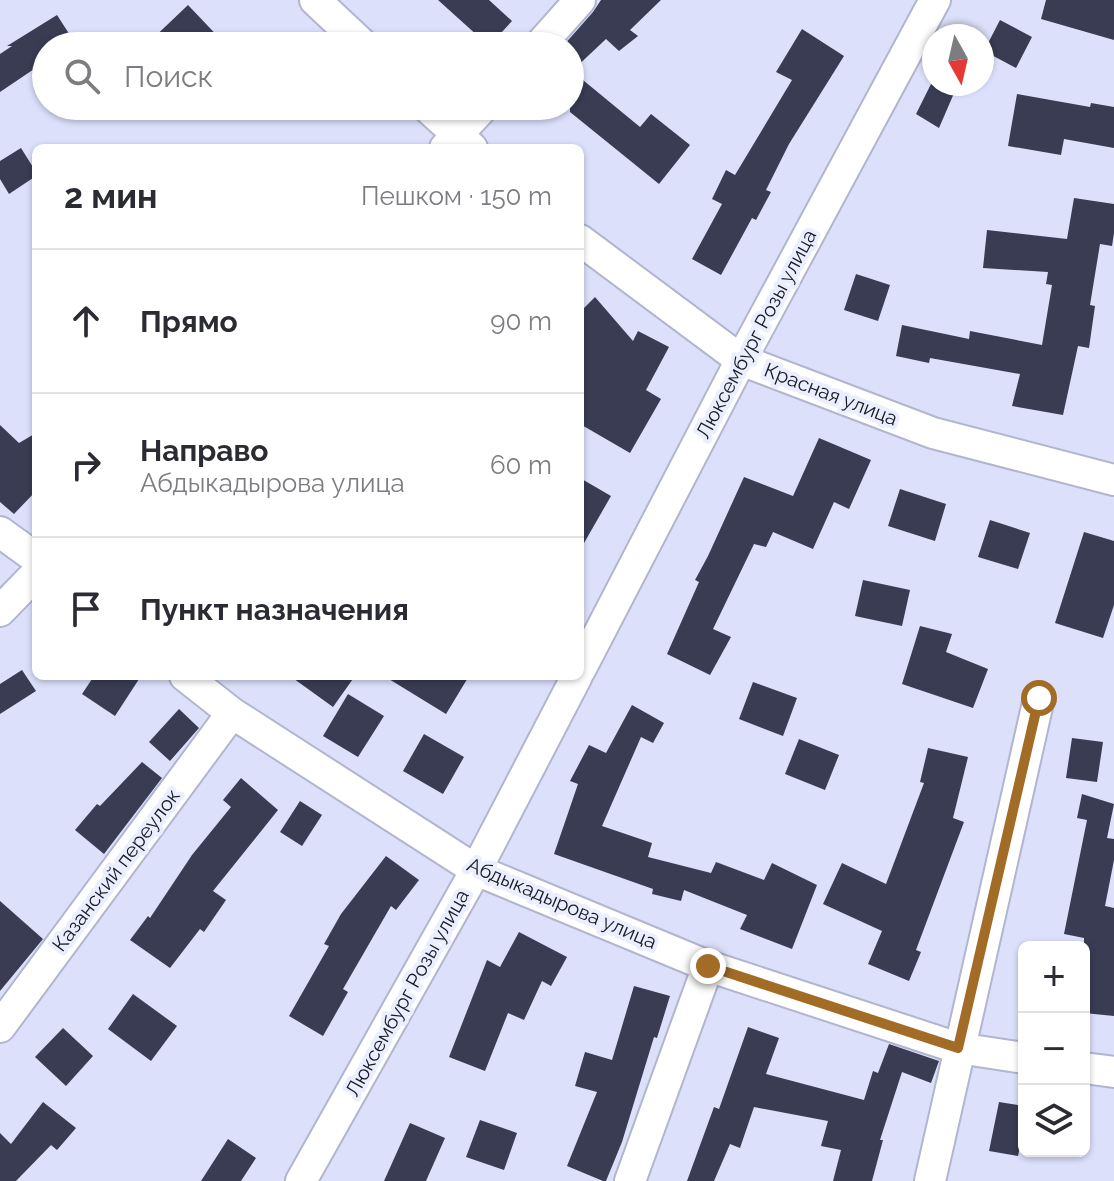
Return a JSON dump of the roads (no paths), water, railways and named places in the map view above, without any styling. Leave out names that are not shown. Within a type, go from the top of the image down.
[{"type":"street","points":[[315,0],[349,32]]},
{"type":"street","points":[[551,32],[580,0]]},
{"type":"street","name":"Люксембург Розы улица","points":[[584,662],[741,360],[935,0]]},
{"type":"street","points":[[438,120],[458,144],[474,120]]},
{"type":"street","name":"Красная улица","points":[[584,243],[741,360],[933,433],[1114,480]]},
{"type":"street","points":[[0,532],[32,555]]},
{"type":"street","points":[[0,611],[32,578]]},
{"type":"street","name":"Абдыкадырова улица","points":[[190,680],[232,713],[476,870],[708,966],[958,1048],[1018,1057]]},
{"type":"street","name":"Люксембург Розы улица","points":[[301,1181],[476,870],[575,680]]},
{"type":"street","points":[[930,1181],[1039,698]]},
{"type":"street","name":"Казанский переулок","points":[[0,1027],[232,713]]},
{"type":"street","points":[[630,1181],[708,966]]},
{"type":"street","points":[[1090,1069],[1114,1072]]}]
